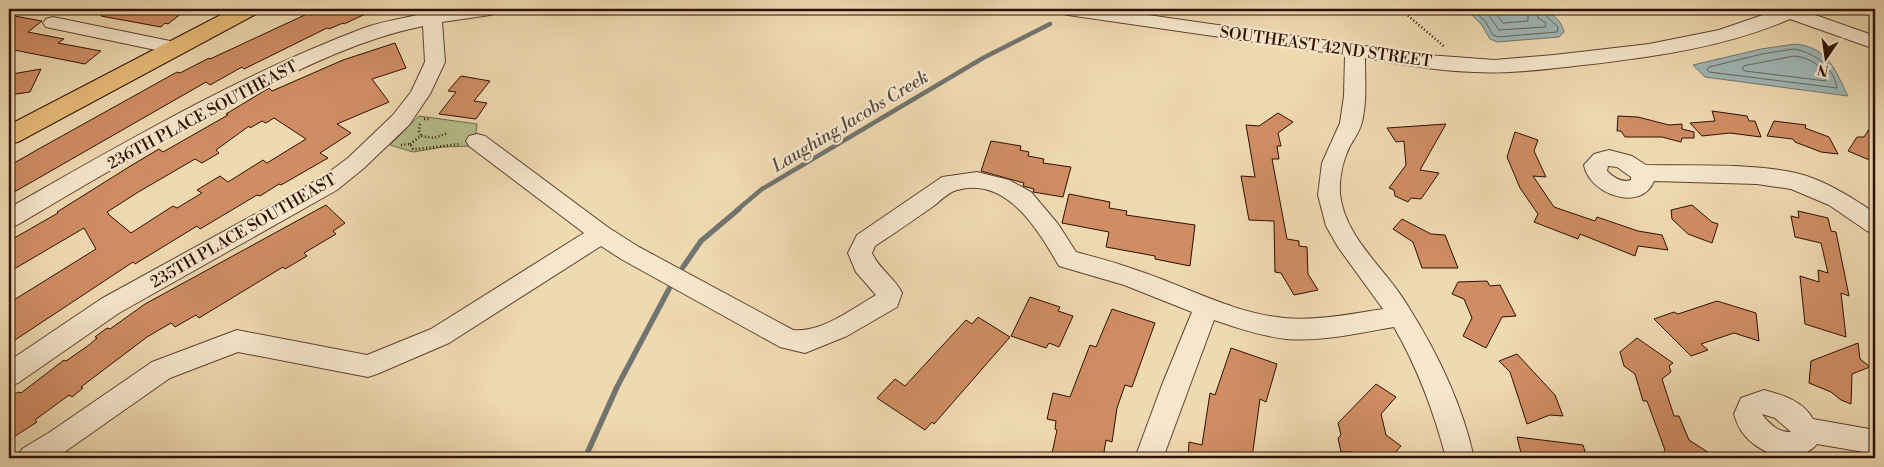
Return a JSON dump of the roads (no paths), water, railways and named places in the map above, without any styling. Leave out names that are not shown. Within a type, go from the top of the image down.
[{"type":"main road","points":[[9,136],[248,9]]},
{"type":"street","name":"236TH PLACE SOUTHEAST","points":[[432,18],[459,9]]},
{"type":"street","name":"236TH PLACE SOUTHEAST","points":[[9,219],[164,131],[272,74],[374,31],[432,18],[490,9]]},
{"type":"street","name":"SOUTHEAST 42ND STREET","points":[[1068,9],[1354,51],[1465,65],[1525,65],[1641,52],[1700,41],[1765,23],[1792,10]]},
{"type":"street","points":[[1792,10],[1875,43]]},
{"type":"street","name":"235TH PLACE SOUTHEAST","points":[[9,375],[110,306],[329,184],[356,163],[401,120],[420,94],[435,62],[432,18]]},
{"type":"street","points":[[53,23],[175,48]]},
{"type":"street","points":[[1354,51],[1350,124],[1335,155],[1330,177],[1329,194],[1339,226],[1401,316],[1426,360],[1446,408],[1460,458]]},
{"type":"street","points":[[478,142],[601,234],[630,253],[789,340],[805,342],[838,329],[888,300],[890,292],[865,265],[860,253],[865,241],[950,183],[977,180],[1002,186],[1023,198],[1050,230],[1068,259],[1132,278],[1206,308],[1269,326],[1294,328],[1329,327],[1401,316]]},
{"type":"street","points":[[1641,173],[1758,176],[1796,182],[1837,199],[1875,225]]},
{"type":"street","points":[[32,458],[60,441],[161,370],[238,341],[368,366],[440,336],[601,234]]},
{"type":"street","points":[[1149,458],[1175,384],[1206,308]]},
{"type":"street","points":[[1804,430],[1875,442]]},
{"type":"water","points":[[1466,9],[1543,9],[1556,18],[1564,32],[1559,37],[1497,42],[1490,39],[1481,24]]},
{"type":"water","points":[[1795,44],[1806,46],[1823,55],[1834,69],[1848,96],[1705,77],[1693,65],[1761,49]]},
{"type":"waterway","name":"Laughing Jacobs Creek","points":[[737,210],[762,189],[983,58],[1050,24]]},
{"type":"waterway","name":"Laughing Jacobs Creek","points":[[683,267],[701,241],[739,209]]},
{"type":"waterway","name":"Laughing Jacobs Creek","points":[[585,458],[617,387],[669,289]]}]
